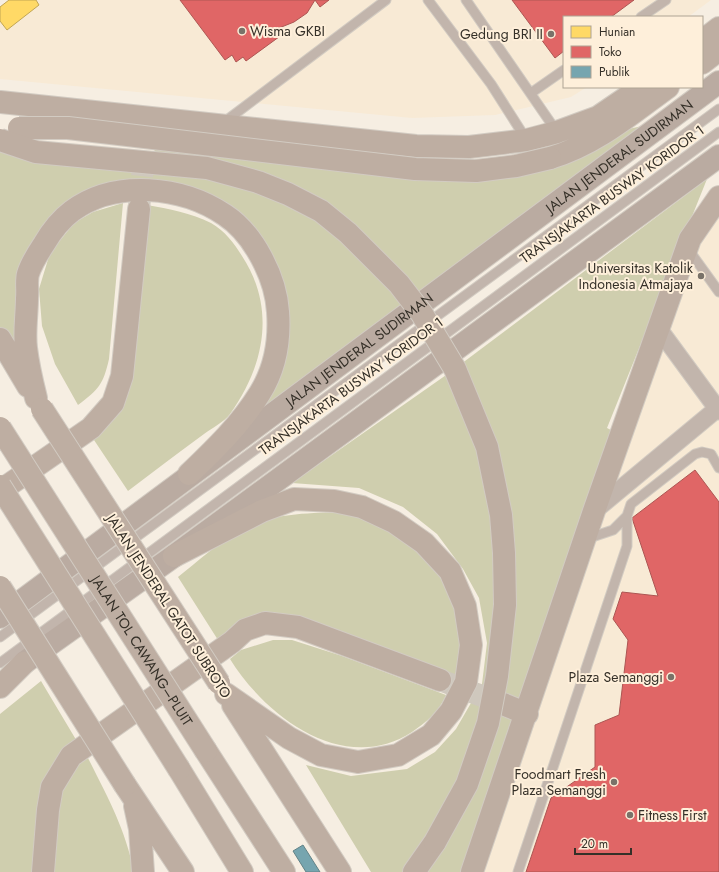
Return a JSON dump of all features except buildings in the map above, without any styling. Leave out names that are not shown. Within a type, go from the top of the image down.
[{"type":"highway","points":[[703,40],[719,28]]},
{"type":"highway","points":[[703,62],[719,50]]},
{"type":"highway","points":[[0,102],[147,120],[220,125],[416,146],[469,147],[527,140],[557,132],[598,117],[641,88]]},
{"type":"highway","points":[[0,130],[19,128],[68,128],[415,169],[476,171],[516,166],[569,152],[602,135],[667,88]]},
{"type":"highway","points":[[0,140],[36,152],[207,168],[258,182],[288,194],[321,211],[348,233],[399,284],[422,314],[455,369],[487,447],[501,515],[505,605],[497,676],[488,722],[467,784],[435,842],[414,872]]},
{"type":"highway","points":[[39,404],[26,348],[28,275],[52,230],[72,211],[96,198],[121,192],[154,190],[180,195],[204,203],[226,215],[249,239],[266,265],[277,296],[279,331],[274,361],[261,392],[236,427],[190,474]]},
{"type":"highway","points":[[472,872],[584,540],[690,239],[719,197]]},
{"type":"highway","points":[[0,492],[91,428],[113,403],[122,376],[139,209]]},
{"type":"highway","name":"JALAN JENDERAL GATOT SUBROTO","points":[[0,339],[39,404],[340,872]]},
{"type":"highway","name":"JALAN TOL CAWANG–PLUIT","points":[[0,428],[284,872]]},
{"type":"highway","points":[[0,486],[179,769],[242,872]]},
{"type":"highway","points":[[174,556],[262,511],[294,499],[334,501],[368,510],[394,522],[424,543],[450,571],[465,606],[471,645],[466,682],[451,711],[431,735],[398,755],[358,762],[321,755],[289,738],[222,689]]},
{"type":"highway","points":[[0,587],[128,789],[183,872]]},
{"type":"highway","points":[[43,872],[48,810],[52,787],[71,756],[232,642],[245,630],[265,622],[298,627],[440,680]]},
{"type":"highway","points":[[0,687],[24,663]]},
{"type":"highway","points":[[503,704],[526,714]]},
{"type":"highway","points":[[128,789],[140,829],[143,872]]},
{"type":"main road","name":"JALAN JENDERAL SUDIRMAN","points":[[0,617],[190,474],[357,352],[719,82]]},
{"type":"main road","points":[[0,680],[174,556],[719,156]]},
{"type":"street","points":[[594,511],[719,409],[658,328]]},
{"type":"lane","points":[[220,125],[386,0]]},
{"type":"lane","points":[[428,0],[491,84],[527,140]]},
{"type":"lane","points":[[466,0],[557,132]]},
{"type":"lane","points":[[642,16],[666,0]]},
{"type":"lane","points":[[531,93],[563,71]]},
{"type":"lane","name":"TRANSJAKARTA BUSWAY KORIDOR 1","points":[[0,637],[719,109]]},
{"type":"lane","name":"TRANSJAKARTA BUSWAY KORIDOR 1","points":[[0,663],[719,132]]},
{"type":"lane","points":[[687,248],[719,292]]},
{"type":"lane","points":[[518,872],[627,546],[627,516],[631,504],[695,454],[702,452],[711,454],[719,468]]},
{"type":"lane","points":[[584,540],[613,530],[627,516]]},
{"type":"shaded area","points":[[20,0],[711,0],[689,16],[563,16],[563,88],[585,88],[571,97],[495,115],[412,118],[0,79],[0,15]]},
{"type":"shaded area","points":[[719,207],[719,872],[472,872],[695,244]]},
{"type":"green space","points":[[642,126],[624,153],[236,427],[274,361],[266,265],[204,203],[96,198],[40,250],[26,348],[0,339],[0,140],[154,163],[155,138],[476,171],[602,135]]},
{"type":"green space","points":[[707,179],[607,428],[621,435],[472,872],[371,872],[306,765],[351,776],[407,769],[435,752],[456,729],[482,684],[487,643],[479,598],[463,569],[437,534],[403,507],[359,488],[292,483],[449,373]]},
{"type":"green space","points":[[123,203],[109,359],[105,375],[99,386],[91,395],[78,405],[55,364],[42,326],[39,289],[50,253],[74,223],[93,212]]},
{"type":"green space","points":[[147,205],[180,212],[211,223],[229,238],[236,246],[253,276],[259,296],[262,316],[262,336],[258,356],[251,376],[242,395],[230,414],[128,491],[92,437],[116,413]]},
{"type":"green space","points":[[350,512],[417,545],[441,574],[455,603],[461,649],[455,676],[359,639],[293,619],[218,640],[178,577],[229,537],[249,525],[277,517],[306,513]]},
{"type":"green space","points":[[273,640],[292,640],[342,656],[446,695],[440,707],[432,716],[412,732],[386,744],[360,747],[334,744],[309,734],[285,719],[264,701],[245,681],[230,659],[241,650]]},
{"type":"green space","points":[[41,681],[78,743],[34,872],[0,872],[0,714]]},
{"type":"green space","points":[[88,758],[121,827],[134,872],[50,872],[59,797],[74,768]]},
{"type":"tunnel","points":[[139,209],[147,123]]},
{"type":"tunnel","points":[[440,680],[503,704]]},
{"type":"place","name":"Wisma GKBI","points":[[242,31]]},
{"type":"place","name":"Gedung BRI II","points":[[551,34]]},
{"type":"place","name":"Universitas Katolik Indonesia Atmajaya","points":[[701,276]]},
{"type":"place","name":"Plaza Semanggi","points":[[671,677]]},
{"type":"place","name":"Foodmart Fresh Plaza Semanggi","points":[[614,782]]},
{"type":"place","name":"Fitness First","points":[[630,815]]}]
